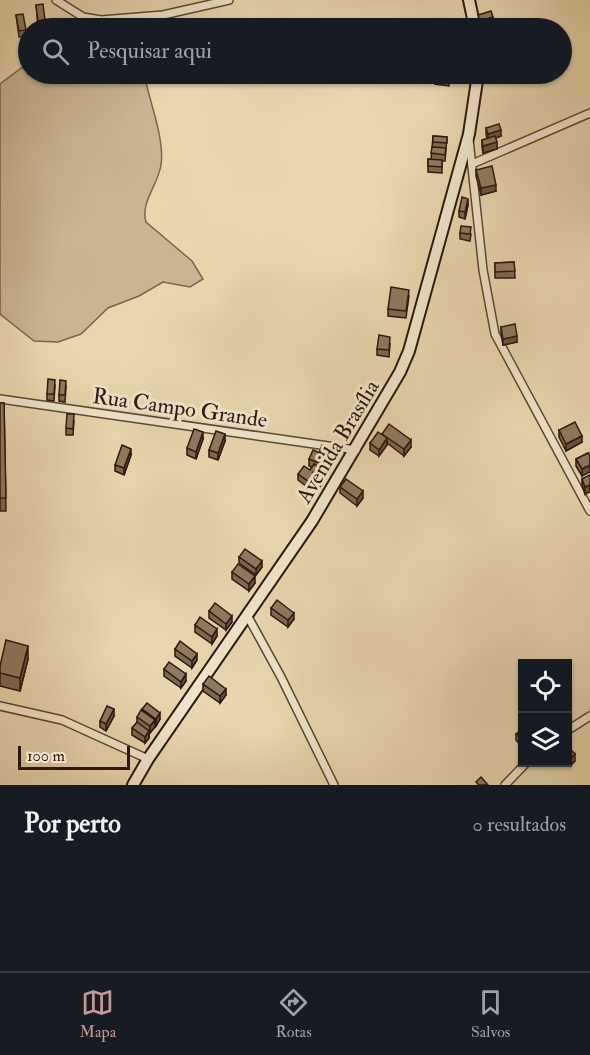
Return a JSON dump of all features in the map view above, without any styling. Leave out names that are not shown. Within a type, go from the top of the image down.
[{"type":"main road","points":[[469,0],[473,18]]},
{"type":"main road","name":"Avenida Brasília","points":[[133,785],[148,759],[356,450],[409,351],[469,134],[476,84]]},
{"type":"street","points":[[56,0],[83,17],[89,18]]},
{"type":"street","points":[[126,18],[163,15],[229,0]]},
{"type":"street","points":[[472,164],[590,113]]},
{"type":"street","points":[[469,134],[483,270],[495,334],[590,511]]},
{"type":"street","name":"Rua Campo Grande","points":[[0,399],[356,450]]},
{"type":"street","points":[[247,615],[286,687],[334,785]]},
{"type":"street","points":[[0,706],[62,720],[148,759]]},
{"type":"street","points":[[572,727],[590,716]]},
{"type":"street","points":[[505,785],[522,767]]},
{"type":"shaded area","points":[[18,70],[18,84],[147,84],[159,132],[162,155],[159,172],[145,208],[146,222],[192,261],[203,279],[190,287],[163,282],[139,296],[108,308],[81,334],[58,342],[34,341],[0,314],[0,84]]},
{"type":"building","points":[[43,4],[45,18],[38,18],[36,5]]},
{"type":"building","points":[[491,11],[493,17],[479,18],[478,15]]},
{"type":"building","points":[[23,14],[24,18],[18,18],[18,26],[16,15]]},
{"type":"building","points":[[499,124],[501,130],[488,134],[486,128]]},
{"type":"building","points":[[433,136],[447,137],[447,143],[433,142]]},
{"type":"building","points":[[495,136],[497,142],[483,146],[482,140]]},
{"type":"building","points":[[432,147],[446,148],[445,155],[431,153]]},
{"type":"building","points":[[428,159],[442,160],[442,167],[428,166]]},
{"type":"building","points":[[492,166],[496,185],[481,188],[476,170]]},
{"type":"building","points":[[462,197],[468,199],[465,212],[459,211]]},
{"type":"building","points":[[461,226],[471,227],[470,234],[460,233]]},
{"type":"building","points":[[514,262],[515,271],[495,272],[495,263]]},
{"type":"building","points":[[391,287],[409,290],[406,311],[388,309]]},
{"type":"building","points":[[515,324],[517,336],[503,339],[501,327]]},
{"type":"building","points":[[379,335],[390,337],[389,350],[377,349]]},
{"type":"building","points":[[48,379],[55,380],[54,394],[47,394]]},
{"type":"building","points":[[60,380],[66,381],[65,395],[59,395]]},
{"type":"building","points":[[0,403],[4,403],[6,498],[0,498]]},
{"type":"building","points":[[67,414],[74,414],[73,429],[66,428]]},
{"type":"building","points":[[575,422],[582,436],[566,444],[559,430]]},
{"type":"building","points":[[389,424],[411,440],[404,449],[382,434]]},
{"type":"building","points":[[194,429],[203,432],[196,452],[187,448]]},
{"type":"building","points":[[216,431],[225,434],[218,453],[209,450]]},
{"type":"building","points":[[378,432],[387,438],[379,450],[370,443]]},
{"type":"building","points":[[122,445],[131,449],[124,468],[115,465]]},
{"type":"building","points":[[322,445],[334,449],[332,455],[320,451]]},
{"type":"building","points":[[313,450],[332,458],[329,467],[309,459]]},
{"type":"building","points":[[588,453],[590,465],[582,469],[576,459]]},
{"type":"building","points":[[314,464],[325,470],[321,476],[312,472],[321,478],[315,486],[298,474],[304,466],[310,470]]},
{"type":"building","points":[[590,475],[590,485],[585,487],[582,479]]},
{"type":"building","points":[[346,479],[363,491],[357,499],[340,487]]},
{"type":"building","points":[[245,549],[262,561],[256,569],[239,557]]},
{"type":"building","points":[[238,564],[255,576],[249,584],[232,572]]},
{"type":"building","points":[[277,600],[294,613],[288,620],[271,608]]},
{"type":"building","points":[[215,603],[232,616],[226,624],[209,611]]},
{"type":"building","points":[[200,617],[217,629],[212,637],[195,625]]},
{"type":"building","points":[[6,640],[28,646],[20,678],[0,673]]},
{"type":"building","points":[[180,641],[197,654],[192,661],[175,649]]},
{"type":"building","points":[[169,662],[186,674],[181,682],[164,669]]},
{"type":"building","points":[[209,676],[226,689],[220,696],[203,684]]},
{"type":"building","points":[[147,703],[160,713],[156,719],[142,709]]},
{"type":"building","points":[[107,706],[114,709],[106,724],[100,721]]},
{"type":"building","points":[[141,710],[155,720],[150,726],[137,717]]},
{"type":"building","points":[[137,722],[149,731],[145,737],[132,728]]},
{"type":"building","points":[[481,777],[488,785],[479,785],[476,782]]}]
